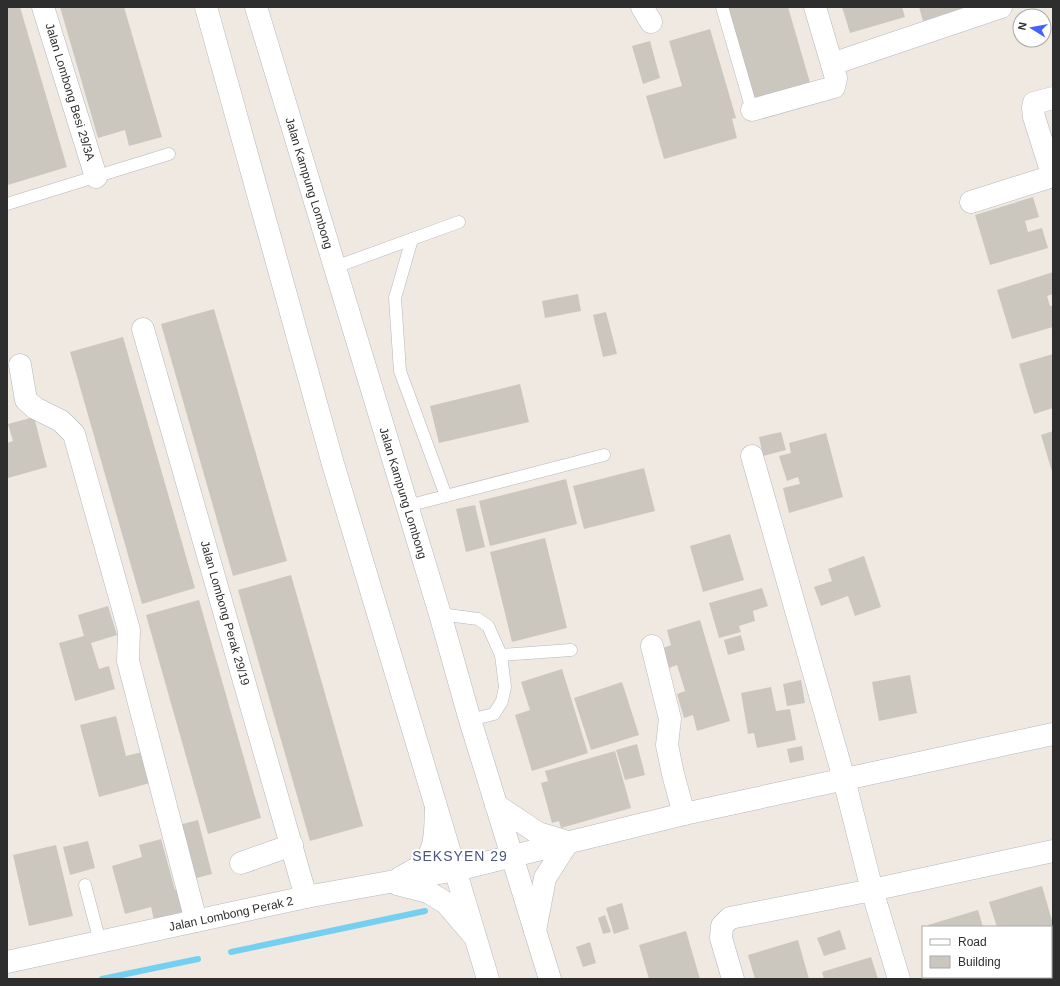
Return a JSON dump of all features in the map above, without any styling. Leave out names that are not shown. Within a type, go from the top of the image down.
[{"type":"street","name":"Jalan Lombong Besi 29/3A","points":[[43,7],[96,177]]},
{"type":"street","points":[[206,7],[333,464],[488,979]]},
{"type":"street","name":"Jalan Kampung Lombong","points":[[256,7],[440,614],[470,720],[550,979]]},
{"type":"street","points":[[752,110],[834,87],[836,78],[815,7]]},
{"type":"street","points":[[832,64],[1002,7]]},
{"type":"street","points":[[971,202],[1053,177],[1034,117],[1033,108],[1034,104],[1053,98]]},
{"type":"street","name":"Jalan Lombong Perak 29/19","points":[[143,329],[306,897]]},
{"type":"street","points":[[20,365],[26,400],[35,408],[61,422],[74,434],[130,630],[128,661],[196,921]]},
{"type":"street","points":[[752,456],[844,780],[872,890],[899,979]]},
{"type":"street","points":[[652,646],[670,719],[667,745],[684,814]]},
{"type":"street","name":"Jalan Lombong Perak 2","points":[[7,962],[306,897],[456,870],[684,814],[1053,734]]},
{"type":"street","points":[[392,882],[423,864],[432,851],[436,803]]},
{"type":"street","points":[[496,805],[538,833],[568,842],[545,878],[535,931]]},
{"type":"street","points":[[242,863],[292,845]]},
{"type":"street","points":[[733,979],[721,938],[722,926],[730,918],[872,890],[1053,851]]},
{"type":"street","points":[[392,882],[428,892],[446,903],[475,937]]},
{"type":"lane","points":[[722,7],[752,110]]},
{"type":"lane","points":[[7,204],[169,154]]},
{"type":"lane","points":[[335,267],[459,222]]},
{"type":"lane","points":[[412,239],[395,298],[400,371],[446,496]]},
{"type":"lane","points":[[407,506],[604,455]]},
{"type":"lane","points":[[440,614],[466,616],[483,622],[488,626],[501,655],[506,688],[502,701],[494,714],[470,720]]},
{"type":"lane","points":[[501,655],[571,650]]},
{"type":"lane","points":[[85,885],[100,942]]},
{"type":"building","points":[[7,7],[20,7],[67,167],[8,185],[7,180]]},
{"type":"building","points":[[60,7],[124,7],[162,137],[129,146],[125,130],[98,138]]},
{"type":"building","points":[[726,7],[788,7],[811,86],[754,103]]},
{"type":"building","points":[[842,7],[902,7],[905,17],[850,33]]},
{"type":"building","points":[[919,7],[967,7],[923,21]]},
{"type":"building","points":[[710,29],[736,118],[732,119],[737,138],[664,159],[646,96],[682,86],[669,41]]},
{"type":"building","points":[[650,41],[660,78],[643,84],[632,46]]},
{"type":"building","points":[[1033,197],[1039,217],[1025,221],[1028,232],[1042,228],[1048,248],[990,265],[975,215]]},
{"type":"building","points":[[1053,272],[1053,294],[1047,296],[1050,306],[1053,306],[1053,327],[1012,339],[997,290]]},
{"type":"building","points":[[578,294],[581,311],[545,318],[542,301]]},
{"type":"building","points":[[214,309],[287,561],[233,576],[161,324]]},
{"type":"building","points":[[606,312],[617,354],[603,357],[593,315]]},
{"type":"building","points":[[123,337],[195,588],[142,604],[70,352]]},
{"type":"building","points":[[1053,354],[1053,408],[1034,414],[1019,364]]},
{"type":"building","points":[[520,384],[529,422],[439,443],[430,406]]},
{"type":"building","points":[[34,417],[47,467],[8,478],[7,443],[13,441],[8,424]]},
{"type":"building","points":[[1053,431],[1053,475],[1041,435]]},
{"type":"building","points":[[781,432],[786,450],[763,456],[759,437]]},
{"type":"building","points":[[826,433],[843,497],[789,513],[783,488],[800,484],[798,477],[787,481],[779,456],[791,453],[789,443]]},
{"type":"building","points":[[644,468],[655,511],[584,529],[573,486]]},
{"type":"building","points":[[566,479],[577,524],[490,546],[479,501]]},
{"type":"building","points":[[475,505],[485,547],[466,552],[456,509]]},
{"type":"building","points":[[730,534],[744,580],[703,592],[690,546]]},
{"type":"building","points":[[545,538],[567,628],[512,642],[490,552]]},
{"type":"building","points":[[864,556],[881,607],[855,616],[848,596],[821,606],[814,587],[832,581],[828,569]]},
{"type":"building","points":[[291,575],[363,826],[310,841],[238,590]]},
{"type":"building","points":[[762,588],[768,606],[753,611],[755,621],[739,626],[741,632],[719,638],[709,603]]},
{"type":"building","points":[[199,600],[261,818],[208,834],[146,615]]},
{"type":"building","points":[[108,606],[117,635],[91,643],[99,669],[109,666],[115,689],[75,701],[59,643],[84,636],[78,615]]},
{"type":"building","points":[[700,620],[730,721],[697,731],[693,715],[684,718],[677,694],[685,691],[677,665],[669,668],[663,648],[671,645],[667,630]]},
{"type":"building","points":[[741,635],[745,650],[728,655],[724,640]]},
{"type":"building","points":[[562,669],[588,753],[532,771],[515,715],[530,710],[521,682]]},
{"type":"building","points":[[910,675],[917,713],[879,721],[872,682]]},
{"type":"building","points":[[801,680],[805,703],[787,706],[783,684]]},
{"type":"building","points":[[622,682],[639,735],[591,750],[574,698]]},
{"type":"building","points":[[771,687],[776,711],[790,709],[796,740],[757,748],[754,733],[748,734],[741,693]]},
{"type":"building","points":[[116,716],[126,756],[142,752],[150,783],[99,797],[80,725]]},
{"type":"building","points":[[637,744],[645,775],[625,780],[616,750]]},
{"type":"building","points":[[802,746],[804,760],[790,763],[787,749]]},
{"type":"building","points":[[615,751],[631,808],[561,828],[559,821],[552,823],[541,783],[548,781],[545,771]]},
{"type":"building","points":[[198,820],[212,874],[193,879],[179,825]]},
{"type":"building","points":[[161,839],[175,890],[179,889],[185,911],[154,920],[151,907],[125,914],[112,866],[142,857],[139,845]]},
{"type":"building","points":[[88,841],[95,868],[70,875],[63,847]]},
{"type":"building","points":[[56,845],[73,916],[29,926],[13,855]]},
{"type":"building","points":[[1042,886],[1053,924],[1053,979],[1012,978],[1052,978],[1052,926],[997,926],[989,902]]},
{"type":"building","points":[[622,903],[629,929],[614,934],[606,908]]},
{"type":"building","points":[[978,910],[983,926],[928,926]]},
{"type":"building","points":[[605,915],[611,932],[603,934],[598,918]]},
{"type":"building","points":[[840,930],[846,949],[824,956],[817,938]]},
{"type":"building","points":[[686,931],[700,979],[649,979],[639,945]]},
{"type":"building","points":[[798,940],[809,979],[755,979],[748,955]]},
{"type":"building","points":[[590,942],[596,963],[583,967],[576,947]]},
{"type":"building","points":[[871,957],[878,979],[824,979],[822,972]]},
{"type":"building","points":[[944,978],[998,978],[998,979]]},
{"type":"waterway","points":[[231,952],[425,911]]},
{"type":"waterway","points":[[102,979],[198,959]]},
{"type":"district","name":"SEKSYEN 29","points":[[460,856]]}]
